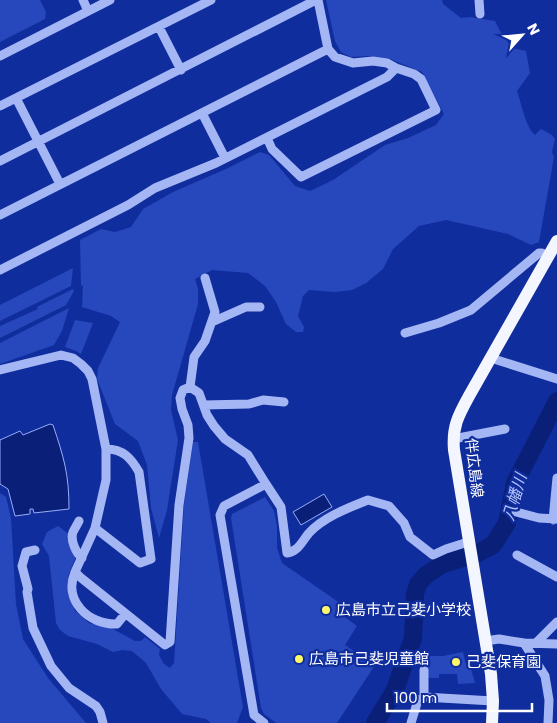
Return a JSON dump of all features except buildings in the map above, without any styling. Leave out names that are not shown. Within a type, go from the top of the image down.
[{"type":"main road","name":"伴広島線","points":[[492,723],[492,674],[470,550],[453,439],[454,430],[458,416],[557,240]]},
{"type":"street","points":[[83,0],[88,11]]},
{"type":"street","points":[[0,56],[110,0]]},
{"type":"street","points":[[0,106],[210,0]]},
{"type":"street","points":[[0,161],[317,0],[328,49],[334,56],[352,63],[373,61],[387,63],[414,74],[420,79],[436,110],[301,178],[272,149],[267,138]]},
{"type":"street","points":[[479,0],[480,14]]},
{"type":"street","points":[[159,27],[181,70]]},
{"type":"street","points":[[0,215],[328,49]]},
{"type":"street","points":[[0,270],[128,205],[155,188],[267,138],[387,77],[396,68]]},
{"type":"street","points":[[16,98],[60,184]]},
{"type":"street","points":[[202,113],[225,158]]},
{"type":"street","points":[[405,333],[439,323],[471,310],[539,253],[548,256]]},
{"type":"street","points":[[190,386],[194,357],[205,341],[216,312],[205,278]]},
{"type":"street","points":[[212,322],[246,307],[260,307]]},
{"type":"street","points":[[0,370],[58,355],[69,356],[82,364],[88,371],[93,383],[106,449],[105,488],[95,528],[72,579],[73,592],[77,605],[85,615],[93,620],[113,625],[117,624],[125,614]]},
{"type":"street","points":[[491,356],[497,360],[557,379]]},
{"type":"street","points":[[190,386],[199,393],[207,415],[214,426],[225,439],[248,455],[281,507],[287,553],[296,550],[310,532],[325,521],[368,500],[389,506],[404,523],[410,537],[433,555],[446,549],[470,550]]},
{"type":"street","points":[[75,572],[80,578],[165,645],[170,642],[179,505],[189,438],[188,425],[180,398],[183,390],[190,386]]},
{"type":"street","points":[[204,405],[249,404],[263,400],[284,402]]},
{"type":"street","points":[[453,439],[505,429]]},
{"type":"street","points":[[95,528],[140,564],[151,559],[139,472],[132,461],[124,454],[115,449],[106,449]]},
{"type":"street","points":[[516,512],[555,519],[557,478]]},
{"type":"street","points":[[264,723],[254,716],[220,515],[224,506],[266,484]]},
{"type":"street","points":[[79,521],[73,531],[73,538],[77,554],[82,558]]},
{"type":"street","points":[[35,550],[26,552],[22,566],[28,589],[33,628],[50,666],[69,688],[96,706],[103,723]]},
{"type":"street","points":[[516,556],[557,576]]},
{"type":"street","points":[[536,643],[556,624]]},
{"type":"street","points":[[485,641],[499,640],[557,644]]},
{"type":"street","points":[[524,643],[545,676],[549,700],[548,723]]},
{"type":"street","points":[[424,670],[424,697]]},
{"type":"street","points":[[411,723],[418,700],[424,697],[493,701]]},
{"type":"shaded area","points":[[0,0],[40,0],[46,12],[45,19],[0,42]]},
{"type":"shaded area","points":[[326,0],[442,0],[443,4],[461,18],[470,17],[495,21],[512,48],[526,51],[530,73],[517,91],[524,114],[529,127],[535,135],[541,129],[552,135],[555,139],[552,152],[554,157],[539,242],[531,245],[508,234],[446,220],[419,226],[393,249],[383,269],[366,283],[352,290],[335,292],[309,290],[303,296],[298,316],[304,327],[303,332],[296,332],[286,324],[276,302],[265,286],[248,273],[212,270],[195,279],[198,289],[198,304],[172,395],[171,410],[178,440],[167,510],[159,538],[151,508],[147,465],[138,441],[115,424],[97,379],[98,368],[120,322],[111,316],[82,307],[83,286],[81,285],[80,240],[101,229],[115,232],[131,227],[143,209],[173,192],[260,152],[269,155],[295,186],[310,191],[333,180],[385,145],[408,138],[436,125],[444,114],[422,72],[390,59],[370,56],[351,57],[341,52],[335,41]]},
{"type":"shaded area","points":[[73,268],[71,286],[0,321],[0,305]]},
{"type":"shaded area","points":[[73,289],[74,291],[66,305],[0,338],[0,326],[38,309],[37,307]]},
{"type":"shaded area","points":[[69,308],[62,331],[54,345],[0,364],[0,343]]},
{"type":"shaded area","points":[[75,320],[93,323],[81,354],[65,347]]},
{"type":"shaded area","points":[[50,424],[53,425],[65,466],[69,509],[34,513],[33,509],[30,509],[30,514],[15,516],[8,489],[0,484],[0,440],[20,431],[23,435]]},
{"type":"shaded area","points":[[193,442],[198,442],[243,707],[237,723],[211,723],[206,719],[182,714],[161,689],[146,663],[132,651],[122,650],[113,652],[97,644],[68,636],[60,630],[56,623],[49,556],[42,544],[47,532],[58,526],[69,534],[75,559],[68,576],[69,592],[75,611],[89,623],[113,629],[135,641],[141,641],[145,637],[160,649],[159,655],[164,664],[170,668],[174,663],[184,505]]},
{"type":"shaded area","points":[[0,493],[6,497],[11,518],[16,604],[23,639],[48,678],[86,723],[0,723]]},
{"type":"shaded area","points":[[324,494],[332,507],[301,525],[293,512]]},
{"type":"shaded area","points":[[265,497],[274,511],[277,526],[277,548],[282,563],[347,608],[342,615],[357,626],[345,645],[375,665],[337,723],[276,723],[264,714],[261,708],[231,518],[232,514]]},
{"type":"shaded area","points":[[463,652],[467,669],[471,669],[475,683],[458,684],[457,674],[439,674],[439,678],[428,678],[426,656],[443,656]]},
{"type":"waterway","name":"八幡川","points":[[375,723],[395,690],[413,638],[415,594],[418,584],[426,575],[441,565],[478,553],[493,545],[507,523],[515,483],[557,401]]},
{"type":"place","name":"広島市立己斐小学校","points":[[326,610]]},
{"type":"place","name":"広島市己斐児童館","points":[[299,659]]},
{"type":"place","name":"己斐保育園","points":[[456,662]]}]
